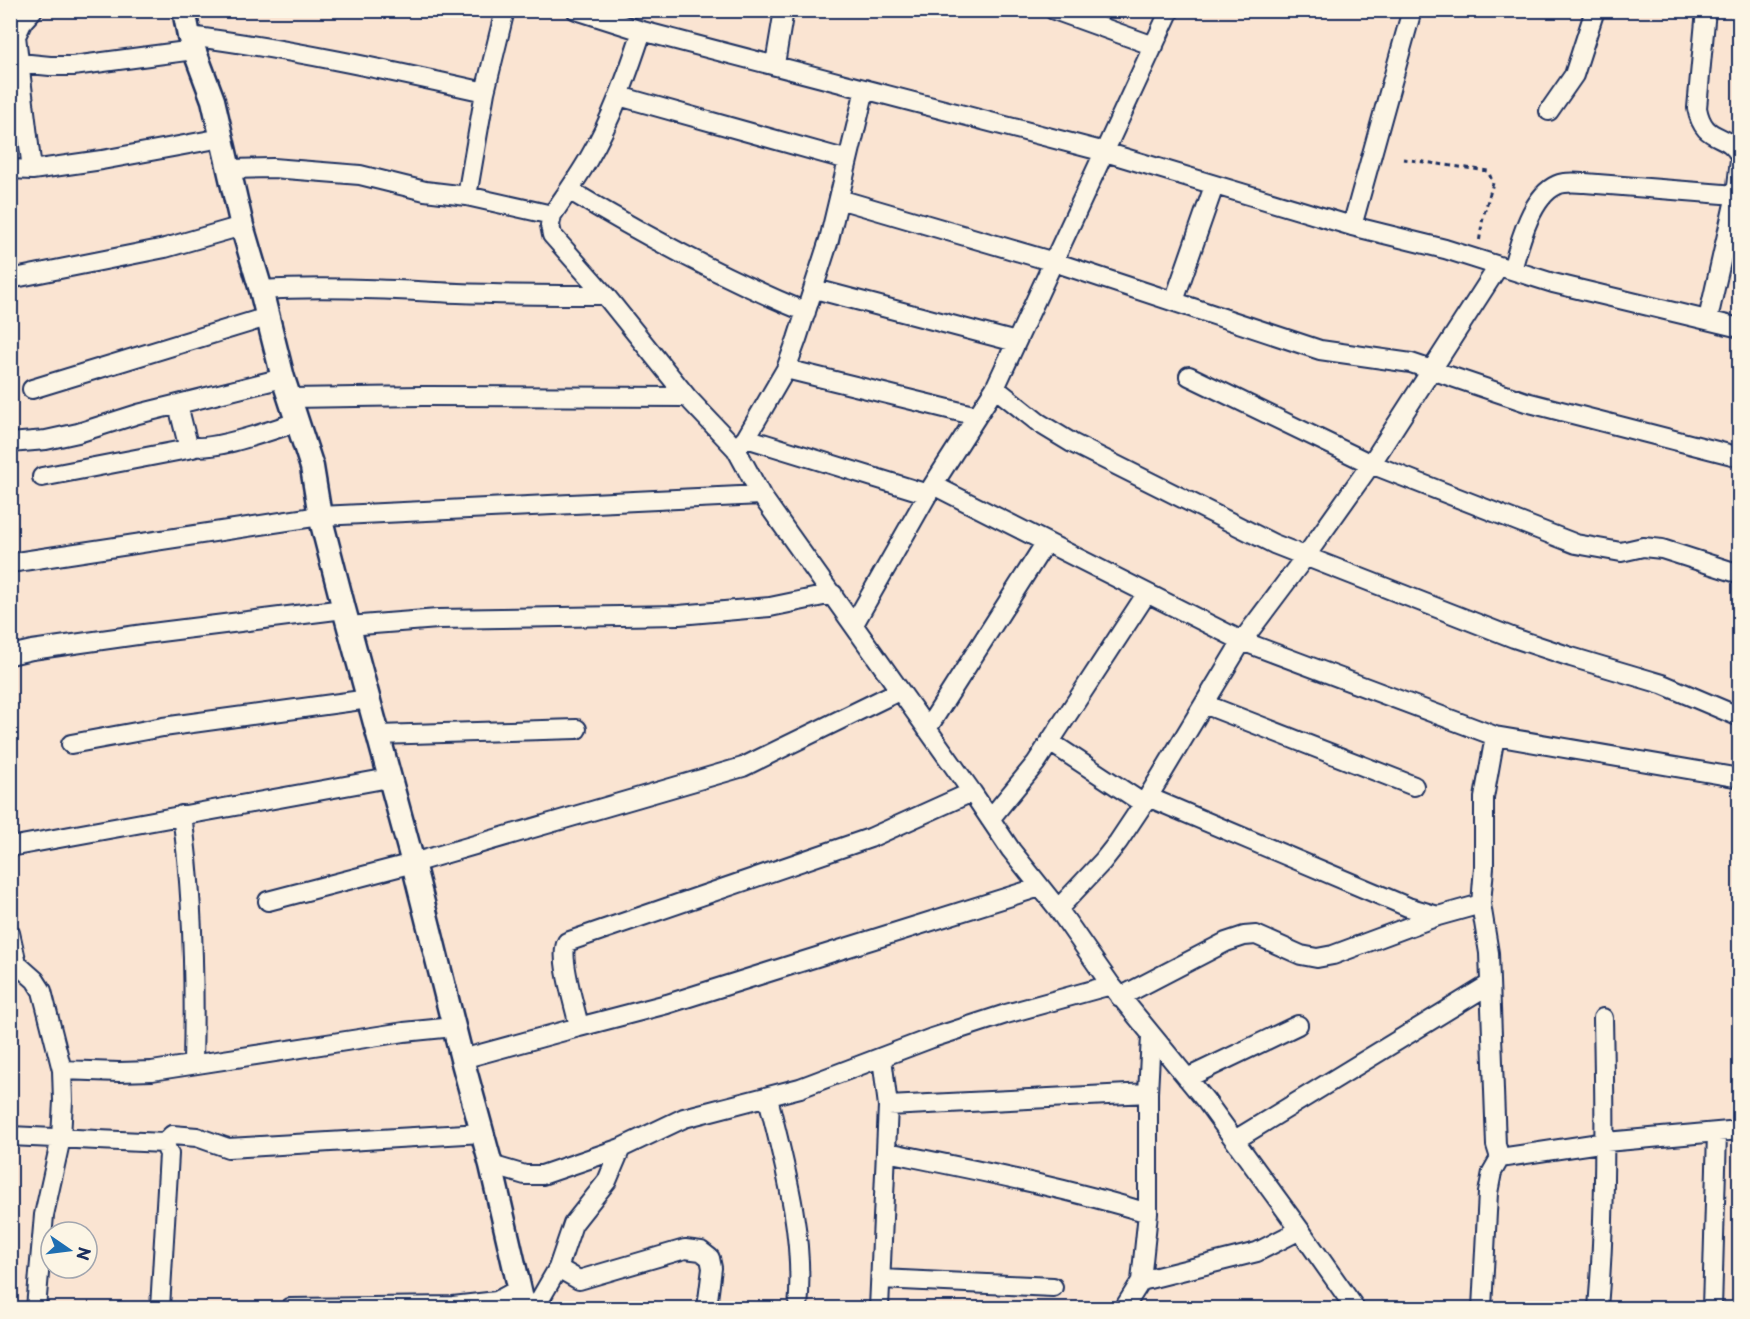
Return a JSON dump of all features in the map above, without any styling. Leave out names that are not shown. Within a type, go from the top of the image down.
[{"type":"street","points":[[32,170],[14,62],[16,36],[23,21],[33,10]]},
{"type":"street","points":[[184,10],[192,43],[213,100],[242,226],[287,388],[312,466],[320,516],[491,1165],[522,1299],[453,1306],[290,1308]]},
{"type":"street","points":[[466,196],[485,92],[505,10]]},
{"type":"street","points":[[775,64],[784,10]]},
{"type":"street","points":[[1054,10],[1154,46]]},
{"type":"street","points":[[854,624],[930,489],[995,388],[1170,10]]},
{"type":"street","points":[[1352,226],[1412,10]]},
{"type":"street","points":[[1549,111],[1574,75],[1595,10]]},
{"type":"street","points":[[1706,10],[1697,108],[1700,121],[1705,129],[1735,147],[1740,158],[1736,205],[1708,319]]},
{"type":"street","points":[[584,12],[642,31],[1105,152],[1352,226],[1445,249],[1553,283],[1740,328]]},
{"type":"street","points":[[642,31],[620,96],[591,155],[552,215],[550,225],[552,235],[605,295],[687,397],[741,443],[930,489],[1046,542],[1242,641],[1495,736],[1740,778]]},
{"type":"street","points":[[14,62],[73,66],[192,43],[245,43],[359,64],[485,92]]},
{"type":"street","points":[[741,443],[786,369],[815,289],[865,88]]},
{"type":"street","points":[[620,96],[848,160]]},
{"type":"street","points":[[10,169],[32,170],[150,152],[222,138]]},
{"type":"street","points":[[230,169],[273,168],[360,175],[425,191],[466,196],[552,215]]},
{"type":"street","points":[[1058,909],[1103,861],[1146,800],[1242,641],[1371,464],[1433,370],[1505,269],[1530,218],[1548,191],[1566,183],[1585,183],[1736,205]]},
{"type":"street","points":[[1174,301],[1214,186]]},
{"type":"street","points":[[569,190],[630,227],[728,279],[806,312]]},
{"type":"street","points":[[839,199],[1054,262],[1320,350],[1403,362],[1546,407],[1740,457]]},
{"type":"street","points":[[10,279],[165,248],[242,226]]},
{"type":"street","points":[[261,290],[390,289],[520,295],[605,295]]},
{"type":"street","points":[[815,289],[1016,342]]},
{"type":"street","points":[[32,389],[267,317]]},
{"type":"street","points":[[786,369],[977,416]]},
{"type":"street","points":[[1189,376],[1371,464],[1576,544],[1621,552],[1643,547],[1662,549],[1740,574]]},
{"type":"street","points":[[10,443],[46,440],[78,433],[138,414],[178,405],[287,388],[423,396],[687,397]]},
{"type":"street","points":[[995,388],[1038,423],[1072,443],[1305,557],[1524,642],[1662,684],[1740,717]]},
{"type":"street","points":[[178,405],[188,445],[193,448]]},
{"type":"street","points":[[42,477],[193,448],[211,447],[297,422]]},
{"type":"street","points":[[741,443],[761,495],[833,594],[1011,850],[1058,909],[1115,991],[1235,1140],[1355,1308]]},
{"type":"street","points":[[10,563],[320,516],[761,495]]},
{"type":"street","points":[[927,729],[1046,542]]},
{"type":"street","points":[[990,819],[1011,796],[1050,742],[1147,593]]},
{"type":"street","points":[[10,655],[144,634],[346,617],[438,619],[679,615],[770,607],[833,594]]},
{"type":"street","points":[[268,901],[413,863],[743,767],[899,691]]},
{"type":"street","points":[[71,744],[163,727],[369,699]]},
{"type":"street","points":[[1204,704],[1414,786]]},
{"type":"street","points":[[378,735],[577,729]]},
{"type":"street","points":[[1482,1308],[1488,1193],[1492,1172],[1500,1158],[1496,1145],[1489,953],[1481,904],[1484,867],[1484,798],[1495,736]]},
{"type":"street","points":[[1050,742],[1146,800],[1408,908],[1438,916]]},
{"type":"street","points":[[10,847],[389,778]]},
{"type":"street","points":[[579,1027],[565,961],[564,947],[567,942],[870,838],[972,792]]},
{"type":"street","points":[[182,815],[189,864],[194,1018],[193,1063]]},
{"type":"street","points":[[462,1059],[667,1004],[1040,887]]},
{"type":"street","points":[[491,1165],[525,1175],[542,1175],[621,1148],[684,1118],[800,1088],[932,1038],[1006,1014],[1115,991],[1244,936],[1256,935],[1301,955],[1317,958],[1333,956],[1438,916],[1481,904]]},
{"type":"street","points":[[10,933],[14,966],[35,980],[42,991],[62,1070],[61,1138],[44,1215],[36,1308]]},
{"type":"street","points":[[1235,1140],[1490,984]]},
{"type":"street","points":[[1598,1308],[1606,1142],[1603,1018]]},
{"type":"street","points":[[1187,1078],[1298,1025]]},
{"type":"street","points":[[62,1070],[152,1071],[404,1032],[454,1027]]},
{"type":"street","points":[[1124,1308],[1142,1281],[1148,1213],[1148,1093],[1151,1035]]},
{"type":"street","points":[[879,1308],[888,1106],[882,1058]]},
{"type":"street","points":[[888,1106],[1148,1093]]},
{"type":"street","points":[[768,1098],[789,1183],[801,1281],[798,1308]]},
{"type":"street","points":[[1500,1158],[1606,1142],[1740,1130]]},
{"type":"street","points":[[10,1136],[164,1143],[172,1135],[196,1137],[228,1148],[482,1133]]},
{"type":"street","points":[[1712,1308],[1717,1133]]},
{"type":"street","points":[[160,1308],[169,1154],[164,1143]]},
{"type":"street","points":[[535,1308],[558,1268],[573,1224],[607,1181],[621,1148]]},
{"type":"street","points":[[887,1152],[1107,1200],[1148,1213]]},
{"type":"street","points":[[1142,1281],[1257,1252],[1300,1230]]},
{"type":"street","points":[[558,1268],[579,1280],[685,1249],[701,1251],[710,1257],[712,1268],[707,1308]]},
{"type":"street","points":[[881,1279],[1053,1287]]},
{"type":"path","points":[[1403,159],[1488,171],[1492,176],[1492,191],[1483,217],[1476,259]]}]
